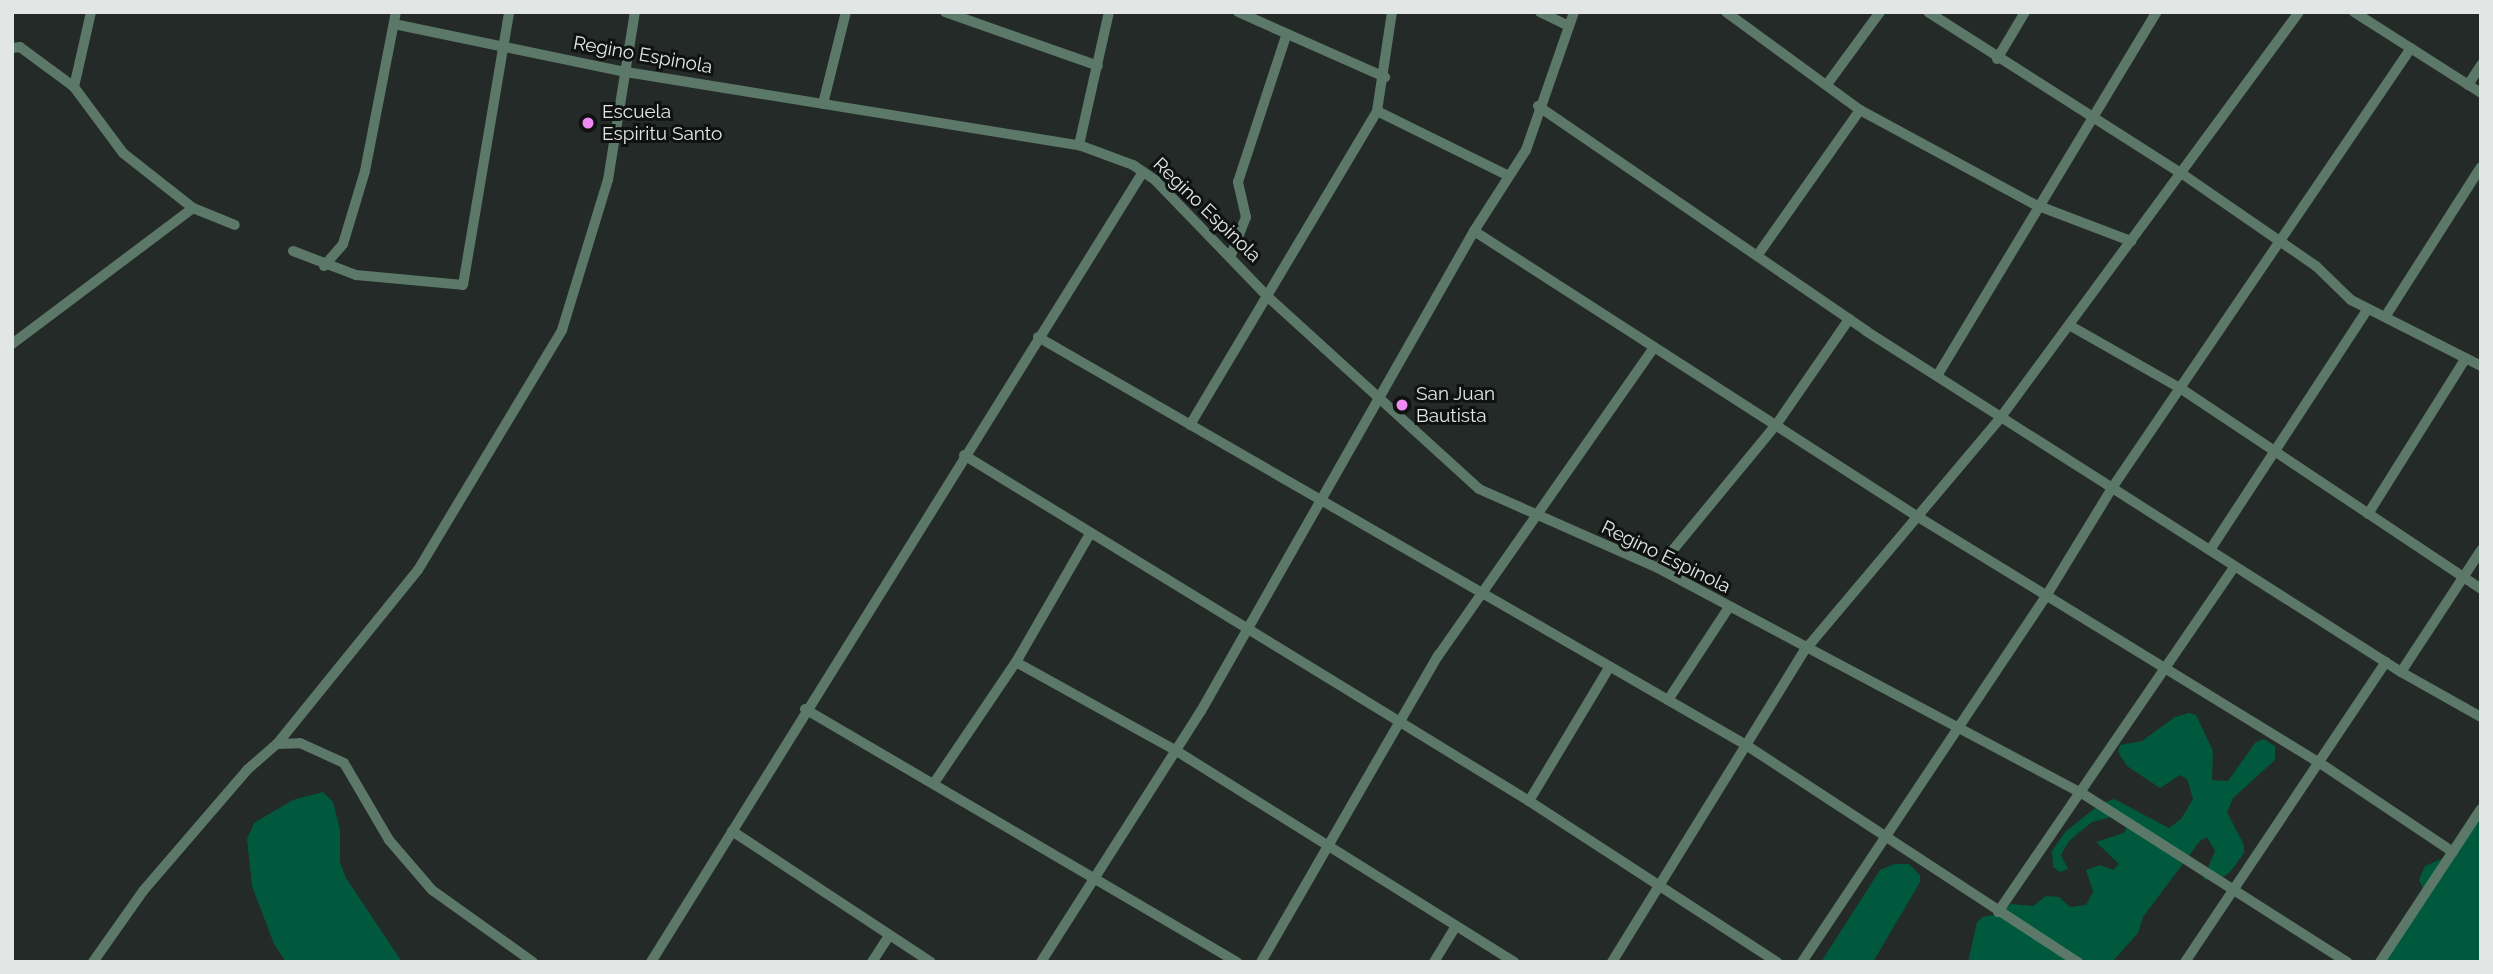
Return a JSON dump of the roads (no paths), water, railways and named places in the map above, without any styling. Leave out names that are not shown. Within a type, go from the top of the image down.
[{"type":"street","points":[[74,87],[91,12]]},
{"type":"street","points":[[293,251],[324,266],[356,275],[463,285],[509,12]]},
{"type":"street","points":[[93,962],[143,891],[248,769],[277,744],[418,570],[562,330],[608,180],[635,12]]},
{"type":"street","points":[[823,103],[846,12]]},
{"type":"street","points":[[945,12],[1098,66]]},
{"type":"street","points":[[1079,145],[1109,12]]},
{"type":"street","points":[[1238,12],[1286,36],[1385,77]]},
{"type":"street","points":[[1190,425],[1377,111],[1385,77],[1392,12]]},
{"type":"street","points":[[1540,12],[1569,26]]},
{"type":"street","points":[[1041,962],[1249,629],[1381,400],[1474,231],[1526,150],[1538,106],[1574,12]]},
{"type":"street","points":[[1828,83],[1880,12]]},
{"type":"street","points":[[1928,12],[1997,59],[2180,173],[2280,241],[2316,266],[2351,300],[2481,366]]},
{"type":"street","points":[[1997,59],[2025,12]]},
{"type":"street","points":[[1937,376],[1996,284],[2036,205],[2157,12]]},
{"type":"street","points":[[1612,962],[1805,650],[1915,515],[2001,417],[2299,12]]},
{"type":"street","points":[[2354,12],[2372,17],[2411,48],[2481,93]]},
{"type":"street","points":[[1730,13],[1828,83],[1860,110],[2036,205],[2131,241]]},
{"type":"street","points":[[324,266],[343,244],[365,171],[395,18]]},
{"type":"street","name":"Regino Espinola","points":[[395,18],[503,46],[626,72],[1079,145],[1143,172],[1231,255],[1268,297],[1479,489],[1658,568],[1805,650],[2080,792],[2347,962]]},
{"type":"street","points":[[1231,255],[1246,217],[1238,183],[1286,36]]},
{"type":"street","points":[[12,48],[20,47],[74,87],[123,153],[193,208],[235,225]]},
{"type":"street","points":[[1802,962],[2048,593],[2112,488],[2411,48]]},
{"type":"street","points":[[2468,85],[2481,65]]},
{"type":"street","points":[[1538,106],[1849,319],[2401,672],[2481,717]]},
{"type":"street","points":[[1757,256],[1860,110]]},
{"type":"street","points":[[1377,111],[1509,176]]},
{"type":"street","points":[[2385,317],[2481,167]]},
{"type":"street","points":[[666,962],[653,958],[804,709],[1143,172]]},
{"type":"street","points":[[12,344],[193,208]]},
{"type":"street","points":[[1474,231],[1915,515],[2048,593],[2164,669],[2320,763],[2453,852]]},
{"type":"street","points":[[2210,550],[2368,309]]},
{"type":"street","points":[[1658,568],[1776,425],[1849,319]]},
{"type":"street","points":[[2069,325],[2180,388],[2481,589]]},
{"type":"street","points":[[1038,337],[1324,499],[1746,745],[2078,962]]},
{"type":"street","points":[[1261,962],[1325,845],[1480,592],[1654,347]]},
{"type":"street","points":[[2368,514],[2466,358]]},
{"type":"street","points":[[964,455],[1529,801],[1777,962]]},
{"type":"street","points":[[934,783],[1016,663],[1090,534]]},
{"type":"street","points":[[2401,672],[2481,550]]},
{"type":"street","points":[[1998,912],[2235,566]]},
{"type":"street","points":[[1668,700],[1729,607]]},
{"type":"street","points":[[2185,962],[2386,662]]},
{"type":"street","points":[[1016,663],[1175,750],[1514,962]]},
{"type":"street","points":[[1529,801],[1610,666]]},
{"type":"street","points":[[804,709],[1094,876],[1237,962]]},
{"type":"street","points":[[277,744],[318,748],[344,763],[389,839],[432,890],[533,962]]},
{"type":"street","points":[[2380,962],[2481,809]]},
{"type":"street","points":[[732,831],[931,962]]},
{"type":"street","points":[[1434,962],[1456,926]]},
{"type":"street","points":[[872,962],[889,936]]},
{"type":"place","name":"Escuela Espiritu Santo","points":[[588,123]]},
{"type":"place","name":"San Juan Bautista","points":[[1402,405]]}]
